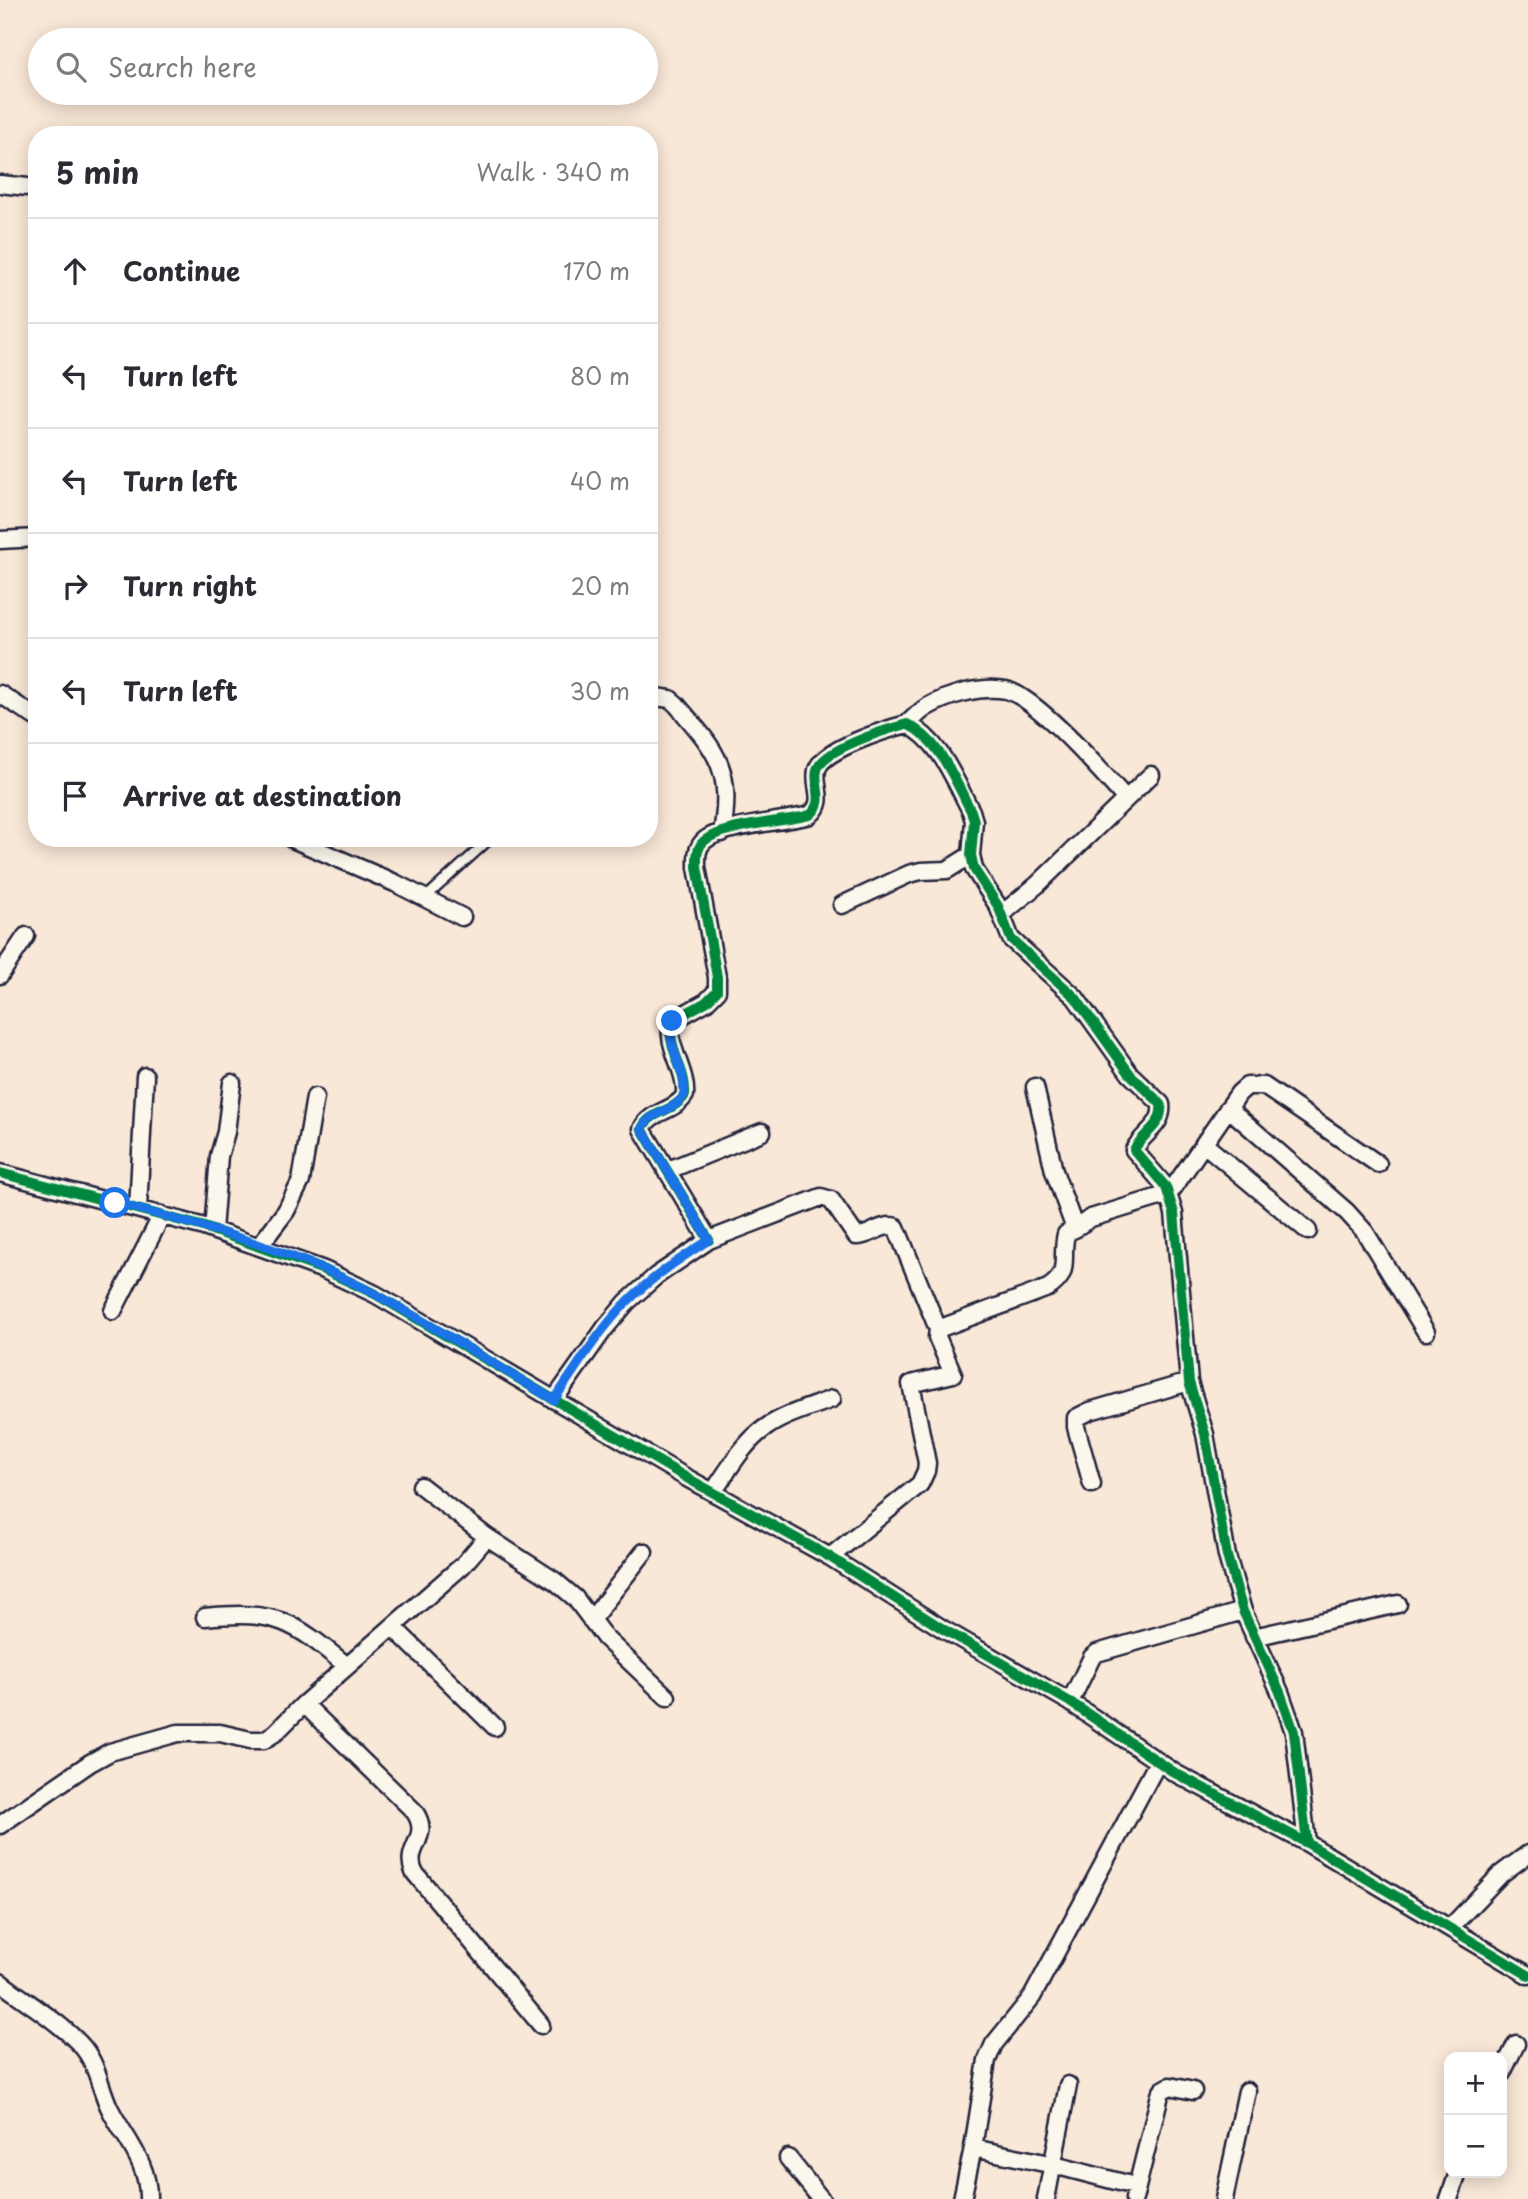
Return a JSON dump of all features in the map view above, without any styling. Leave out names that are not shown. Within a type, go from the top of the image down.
[{"type":"street","points":[[0,184],[28,187]]},
{"type":"street","points":[[0,540],[28,538]]},
{"type":"street","points":[[709,1240],[642,1129],[646,1121],[677,1104],[684,1095],[684,1081],[670,1033],[672,1021],[706,1002],[717,991],[697,858],[698,849],[703,842],[722,833],[810,815],[819,803],[817,770],[823,760],[850,744],[907,724],[925,708],[947,698],[985,689],[1006,690],[1023,698],[1082,750],[1125,798]]},
{"type":"street","points":[[0,694],[28,712]]},
{"type":"street","points":[[658,697],[670,699],[676,704],[719,761],[727,798],[722,833]]},
{"type":"street","points":[[907,724],[921,731],[939,751],[971,811],[974,821],[971,855],[974,869],[1002,914],[1011,939],[1075,997],[1130,1074],[1161,1104],[1162,1112],[1158,1123],[1138,1142],[1134,1150],[1169,1194],[1176,1230],[1189,1382],[1205,1434],[1227,1556],[1243,1611],[1280,1692],[1294,1732],[1307,1843]]},
{"type":"street","points":[[1002,914],[1037,886],[1151,775]]},
{"type":"street","points":[[310,847],[462,917]]},
{"type":"street","points":[[842,905],[909,874],[947,870],[971,855]]},
{"type":"street","points":[[0,975],[26,936]]},
{"type":"street","points":[[138,1209],[145,1076]]},
{"type":"street","points":[[213,1230],[219,1156],[225,1136],[232,1083]]},
{"type":"street","points":[[938,1329],[1048,1288],[1060,1280],[1064,1269],[1062,1249],[1066,1234],[1091,1219],[1169,1194],[1228,1108],[1247,1086],[1264,1086],[1378,1164]]},
{"type":"street","points":[[1035,1087],[1051,1161],[1075,1228]]},
{"type":"street","points":[[260,1245],[290,1205],[302,1181],[315,1097]]},
{"type":"street","points":[[1228,1108],[1347,1212],[1365,1232],[1426,1332]]},
{"type":"street","points":[[666,1171],[762,1132]]},
{"type":"street","points":[[1204,1144],[1308,1231]]},
{"type":"street","points":[[0,1173],[162,1215],[260,1245],[324,1269],[375,1294],[713,1492],[830,1557],[943,1629],[1070,1702],[1175,1773],[1307,1843],[1528,1975]]},
{"type":"street","points":[[554,1400],[605,1328],[627,1302],[656,1276],[709,1240],[814,1199],[827,1198],[856,1236],[861,1237],[888,1225],[896,1227],[954,1374],[911,1384],[927,1463],[920,1484],[830,1557]]},
{"type":"street","points":[[113,1311],[162,1215]]},
{"type":"street","points":[[1092,1484],[1076,1427],[1076,1418],[1090,1411],[1189,1382]]},
{"type":"street","points":[[713,1492],[749,1442],[764,1429],[784,1417],[832,1399]]},
{"type":"street","points":[[421,1486],[487,1537],[555,1581],[575,1598],[605,1638],[667,1697]]},
{"type":"street","points":[[0,1825],[110,1752],[178,1733],[220,1733],[250,1740],[264,1740],[463,1564],[487,1537]]},
{"type":"street","points":[[591,1620],[644,1552]]},
{"type":"street","points":[[1255,1637],[1398,1604]]},
{"type":"street","points":[[1070,1702],[1092,1657],[1097,1653],[1243,1611]]},
{"type":"street","points":[[205,1617],[244,1613],[290,1623],[347,1666]]},
{"type":"street","points":[[393,1627],[495,1727]]},
{"type":"street","points":[[304,1704],[414,1811],[422,1826],[421,1835],[411,1855],[414,1872],[541,2025]]},
{"type":"street","points":[[962,2199],[987,2060],[994,2044],[1032,1997],[1158,1762]]},
{"type":"street","points":[[1450,1928],[1501,1874],[1528,1854]]},
{"type":"street","points":[[0,1982],[62,2027],[82,2046],[95,2066],[109,2106],[135,2148],[145,2172],[148,2199]]},
{"type":"street","points":[[1507,2063],[1516,2044]]},
{"type":"street","points":[[1046,2199],[1068,2085]]},
{"type":"street","points":[[973,2148],[1054,2165],[1135,2193],[1163,2090],[1170,2086],[1193,2091]]},
{"type":"street","points":[[1224,2199],[1247,2091]]},
{"type":"street","points":[[788,2158],[821,2199]]},
{"type":"street","points":[[1449,2199],[1456,2178]]},
{"type":"lane","points":[[425,898],[481,847]]},
{"type":"cycle path","points":[[709,1240],[642,1129],[650,1118],[675,1105],[685,1095],[683,1076],[671,1039],[672,1021],[706,1002],[717,991],[717,977],[697,867],[698,850],[704,841],[724,831],[810,815],[818,804],[816,776],[822,762],[857,741],[907,724],[919,731],[938,751],[971,811],[974,821],[971,855],[974,869],[998,906],[1011,939],[1075,997],[1130,1074],[1161,1104],[1159,1118],[1134,1150],[1166,1187],[1174,1213],[1189,1382],[1205,1434],[1227,1556],[1243,1611],[1280,1692],[1294,1732],[1307,1843]]},
{"type":"cycle path","points":[[0,1173],[201,1226],[324,1270],[375,1294],[687,1478],[830,1557],[943,1629],[1070,1702],[1175,1773],[1307,1843],[1528,1975]]},
{"type":"route","points":[[115,1203],[201,1226],[324,1269],[375,1294],[554,1400],[605,1328],[627,1302],[656,1276],[709,1240],[642,1129],[646,1121],[677,1104],[684,1095],[684,1081],[671,1041],[672,1021]]}]
